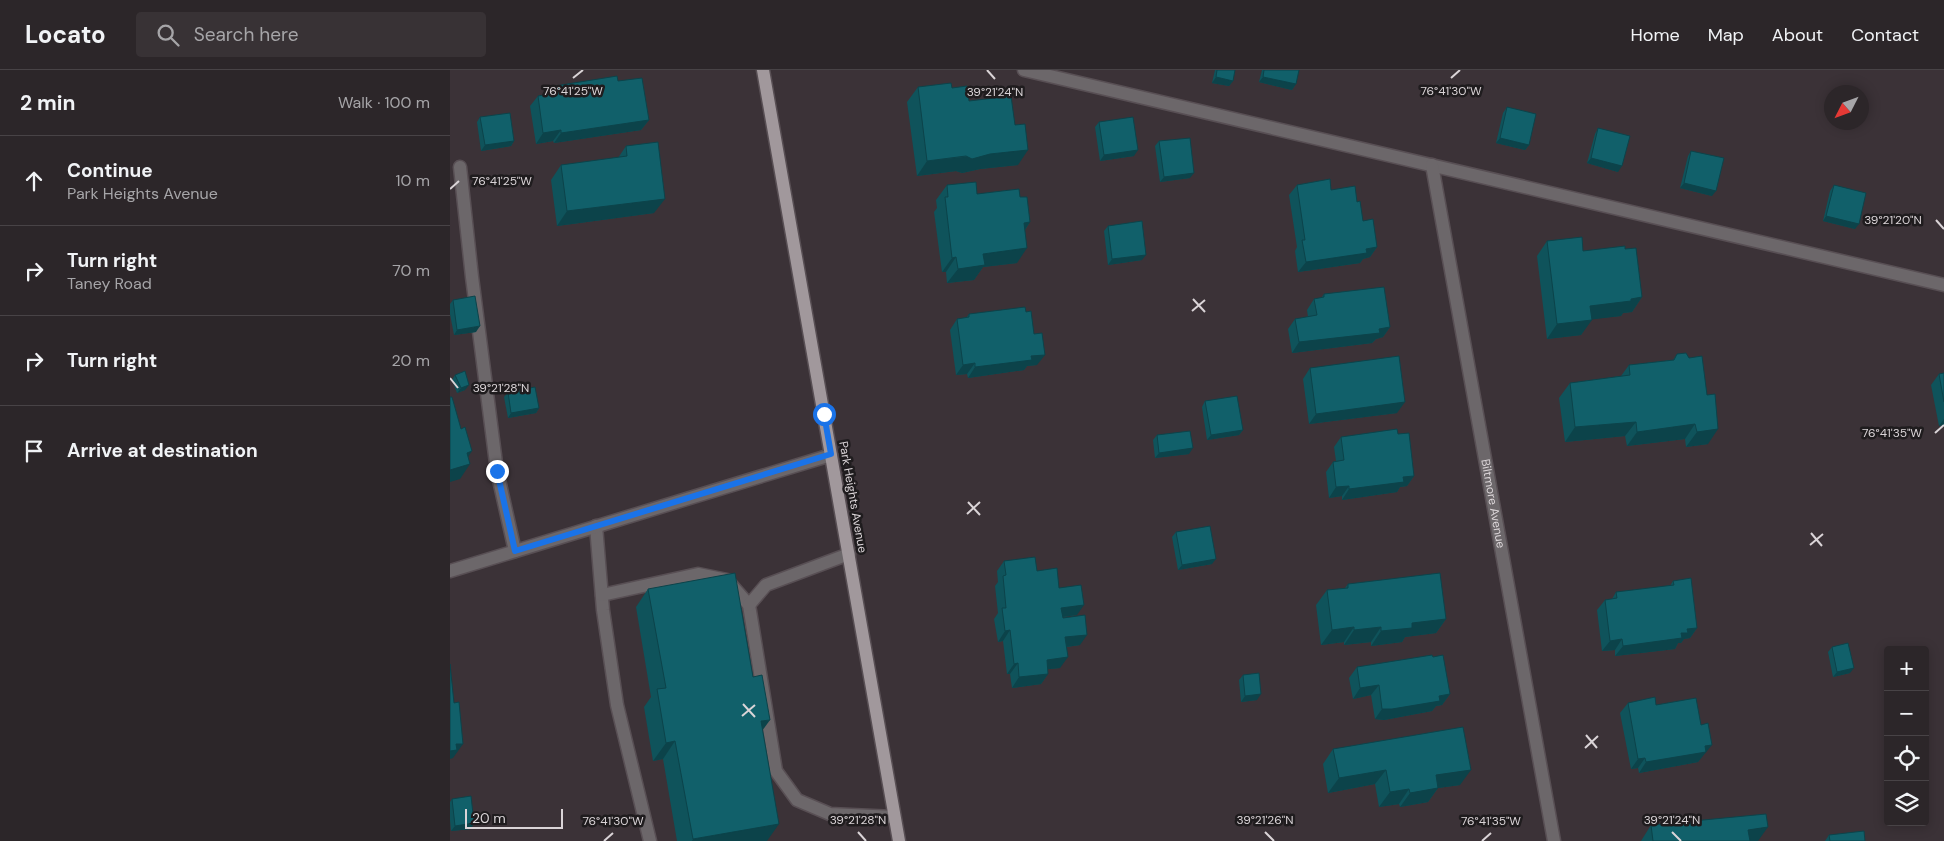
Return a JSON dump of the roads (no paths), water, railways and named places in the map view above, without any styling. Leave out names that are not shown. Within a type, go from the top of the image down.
[{"type":"main road","name":"Park Heights Avenue","points":[[763,70],[899,841]]},
{"type":"street","points":[[1024,70],[1944,285]]},
{"type":"street","name":"Biltmore Avenue","points":[[1432,165],[1554,841]]},
{"type":"street","points":[[460,166],[497,471],[515,551]]},
{"type":"street","points":[[450,571],[831,454]]},
{"type":"street","points":[[596,526],[602,595],[617,704],[650,841]]},
{"type":"street","points":[[749,605],[766,585],[849,554]]},
{"type":"street","points":[[602,595],[698,574],[727,580],[749,605],[776,771],[798,800],[830,814],[894,817]]}]
